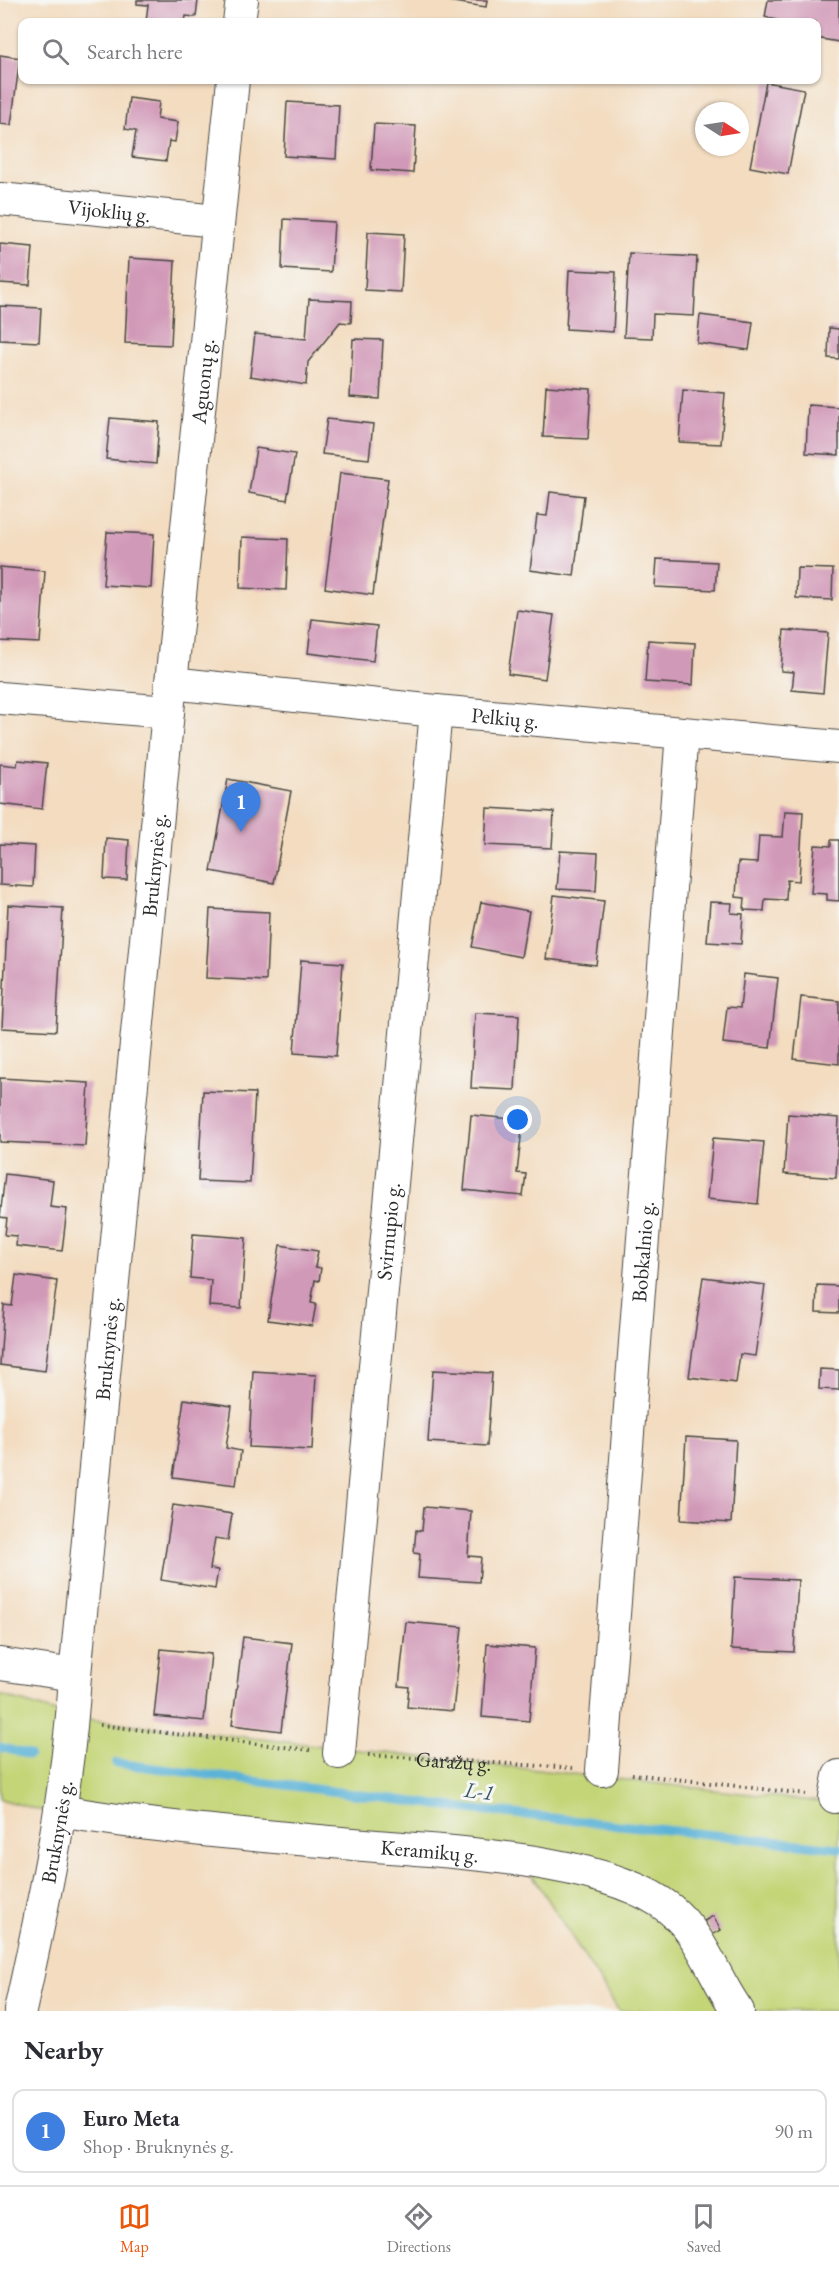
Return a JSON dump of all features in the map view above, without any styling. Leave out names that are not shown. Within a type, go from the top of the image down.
[{"type":"street","points":[[240,18],[242,0]]},
{"type":"street","name":"Aguonų g.","points":[[169,698],[233,84]]},
{"type":"street","name":"Vijoklių g.","points":[[0,199],[217,221]]},
{"type":"street","name":"Pelkių g.","points":[[0,698],[169,698],[436,711],[839,747]]},
{"type":"street","name":"Bruknynės g.","points":[[20,2011],[60,1811],[72,1722],[169,698]]},
{"type":"street","name":"Svirnupio g.","points":[[339,1753],[436,711]]},
{"type":"street","name":"Bobkalnio g.","points":[[602,1770],[682,733]]},
{"type":"street","points":[[0,1664],[75,1676]]},
{"type":"street","name":"Keramikų g.","points":[[60,1811],[135,1824],[513,1859],[608,1878],[642,1890],[671,1910],[697,1938],[721,1987],[738,2011]]},
{"type":"path","name":"Garažų g.","points":[[72,1722],[339,1753],[837,1787]]},
{"type":"green space","points":[[0,1695],[75,1718],[839,1804],[839,2011],[619,2011],[516,1849],[53,1814],[0,1799]]},
{"type":"building","points":[[137,0],[198,0],[196,17],[186,16],[186,18],[146,18],[148,5],[137,4]]},
{"type":"building","points":[[440,0],[487,0],[486,7]]},
{"type":"building","points":[[768,0],[839,0],[839,42],[821,39],[821,18],[765,17]]},
{"type":"building","points":[[0,55],[18,58],[18,73],[11,125],[0,124]]},
{"type":"building","points":[[766,84],[804,89],[788,174],[750,167]]},
{"type":"building","points":[[129,98],[159,102],[157,119],[178,122],[175,142],[169,141],[166,161],[132,157],[136,131],[125,129]]},
{"type":"building","points":[[287,102],[339,105],[336,159],[284,156]]},
{"type":"building","points":[[374,124],[416,126],[413,173],[371,170]]},
{"type":"building","points":[[284,219],[334,222],[331,272],[282,269]]},
{"type":"building","points":[[368,232],[404,234],[401,292],[365,290]]},
{"type":"building","points":[[0,244],[33,247],[30,285],[0,283]]},
{"type":"building","points":[[629,253],[697,257],[694,316],[653,314],[652,338],[624,337]]},
{"type":"building","points":[[129,258],[175,261],[171,345],[125,343]]},
{"type":"building","points":[[569,270],[616,272],[613,332],[566,329]]},
{"type":"building","points":[[309,299],[352,301],[351,323],[340,322],[308,362],[306,385],[250,376],[255,334],[306,339]]},
{"type":"building","points":[[0,306],[41,308],[39,342],[0,340]]},
{"type":"building","points":[[700,315],[753,322],[749,350],[697,343]]},
{"type":"building","points":[[829,328],[839,329],[839,359],[828,358]]},
{"type":"building","points":[[353,339],[383,340],[380,399],[350,397]]},
{"type":"building","points":[[546,386],[591,389],[588,439],[543,437]]},
{"type":"building","points":[[683,390],[725,393],[721,444],[679,442]]},
{"type":"building","points":[[808,405],[839,407],[839,455],[806,453]]},
{"type":"building","points":[[110,418],[159,422],[156,464],[106,459]]},
{"type":"building","points":[[327,419],[373,424],[369,459],[322,454]]},
{"type":"building","points":[[256,448],[295,454],[287,500],[249,493]]},
{"type":"building","points":[[340,473],[388,479],[373,595],[325,588]]},
{"type":"building","points":[[550,492],[584,496],[574,576],[530,570],[537,515],[547,516]]},
{"type":"building","points":[[107,532],[154,534],[151,588],[103,585]]},
{"type":"building","points":[[242,537],[288,539],[286,590],[240,588]]},
{"type":"building","points":[[657,559],[717,562],[715,590],[655,587]]},
{"type":"building","points":[[0,567],[45,571],[40,643],[0,641]]},
{"type":"building","points":[[797,568],[833,569],[832,600],[796,598]]},
{"type":"building","points":[[517,610],[554,615],[545,679],[508,674]]},
{"type":"building","points":[[312,619],[377,626],[373,661],[308,653]]},
{"type":"building","points":[[784,630],[828,633],[823,693],[792,690],[794,672],[781,671]]},
{"type":"building","points":[[648,640],[695,643],[693,685],[645,682]]},
{"type":"building","points":[[18,760],[47,763],[42,809],[0,804],[0,764],[17,766]]},
{"type":"building","points":[[228,779],[291,791],[274,883],[211,871]]},
{"type":"building","points":[[487,808],[554,812],[552,848],[485,845]]},
{"type":"building","points":[[785,811],[803,812],[799,881],[787,880],[786,900],[765,899],[764,911],[744,910],[745,898],[736,897],[738,862],[757,863],[759,836],[783,837]]},
{"type":"building","points":[[106,838],[129,840],[127,880],[104,879]]},
{"type":"building","points":[[831,840],[839,840],[839,901],[827,900],[827,894],[811,893],[815,845],[831,846]]},
{"type":"building","points":[[0,844],[35,846],[33,887],[0,885]]},
{"type":"building","points":[[560,851],[598,853],[596,891],[557,889]]},
{"type":"building","points":[[554,895],[604,901],[596,965],[546,959]]},
{"type":"building","points":[[481,902],[529,911],[521,957],[472,947]]},
{"type":"building","points":[[710,902],[732,903],[731,913],[743,914],[741,944],[707,942]]},
{"type":"building","points":[[8,905],[63,908],[56,1031],[2,1028]]},
{"type":"building","points":[[210,909],[269,912],[266,981],[206,978]]},
{"type":"building","points":[[301,960],[343,963],[336,1056],[294,1053]]},
{"type":"building","points":[[744,974],[778,978],[770,1048],[723,1043],[727,1007],[740,1008]]},
{"type":"building","points":[[801,997],[839,1001],[839,1064],[794,1059]]},
{"type":"building","points":[[475,1013],[519,1015],[515,1090],[471,1088]]},
{"type":"building","points":[[0,1078],[89,1083],[85,1146],[0,1142]]},
{"type":"building","points":[[203,1091],[255,1093],[250,1183],[198,1181]]},
{"type":"building","points":[[788,1114],[839,1118],[836,1178],[784,1174]]},
{"type":"building","points":[[471,1115],[523,1120],[517,1173],[526,1174],[523,1196],[464,1190]]},
{"type":"building","points":[[713,1138],[764,1142],[758,1204],[707,1199]]},
{"type":"building","points":[[5,1174],[53,1180],[50,1207],[67,1209],[62,1251],[16,1246],[17,1236],[5,1235],[7,1218],[0,1217]]},
{"type":"building","points":[[193,1234],[246,1238],[241,1308],[209,1306],[211,1280],[190,1278]]},
{"type":"building","points":[[280,1245],[318,1251],[315,1267],[321,1268],[319,1281],[315,1280],[311,1303],[316,1304],[312,1326],[268,1320]]},
{"type":"building","points":[[16,1275],[57,1281],[45,1371],[0,1365],[4,1305],[12,1306]]},
{"type":"building","points":[[703,1277],[765,1285],[755,1356],[740,1354],[736,1383],[689,1377]]},
{"type":"building","points":[[817,1285],[839,1286],[839,1313],[816,1312]]},
{"type":"building","points":[[820,1369],[839,1370],[839,1390],[819,1389]]},
{"type":"building","points":[[433,1370],[492,1373],[487,1446],[428,1442]]},
{"type":"building","points":[[253,1371],[316,1375],[312,1450],[249,1447]]},
{"type":"building","points":[[184,1399],[232,1406],[226,1448],[241,1451],[236,1485],[173,1477]]},
{"type":"building","points":[[686,1437],[736,1440],[731,1523],[681,1520]]},
{"type":"building","points":[[173,1505],[232,1514],[228,1540],[215,1538],[210,1569],[218,1570],[215,1589],[161,1580]]},
{"type":"building","points":[[424,1507],[471,1511],[468,1556],[481,1557],[479,1582],[418,1578],[420,1554],[414,1553],[416,1530],[422,1531]]},
{"type":"building","points":[[735,1577],[798,1580],[794,1652],[731,1649]]},
{"type":"building","points":[[406,1622],[462,1627],[453,1711],[407,1707],[409,1687],[399,1686]]},
{"type":"building","points":[[243,1637],[292,1643],[281,1731],[232,1725]]},
{"type":"building","points":[[487,1644],[535,1648],[529,1721],[482,1717]]},
{"type":"building","points":[[161,1649],[211,1654],[204,1721],[154,1716]]},
{"type":"building","points":[[713,1916],[721,1930],[712,1935],[704,1921]]},
{"type":"waterway","name":"L-1","points":[[0,1747],[29,1755]]},
{"type":"waterway","name":"L-1","points":[[116,1763],[476,1810],[839,1848]]},
{"type":"place","name":"Euro Meta","points":[[241,832]]}]
